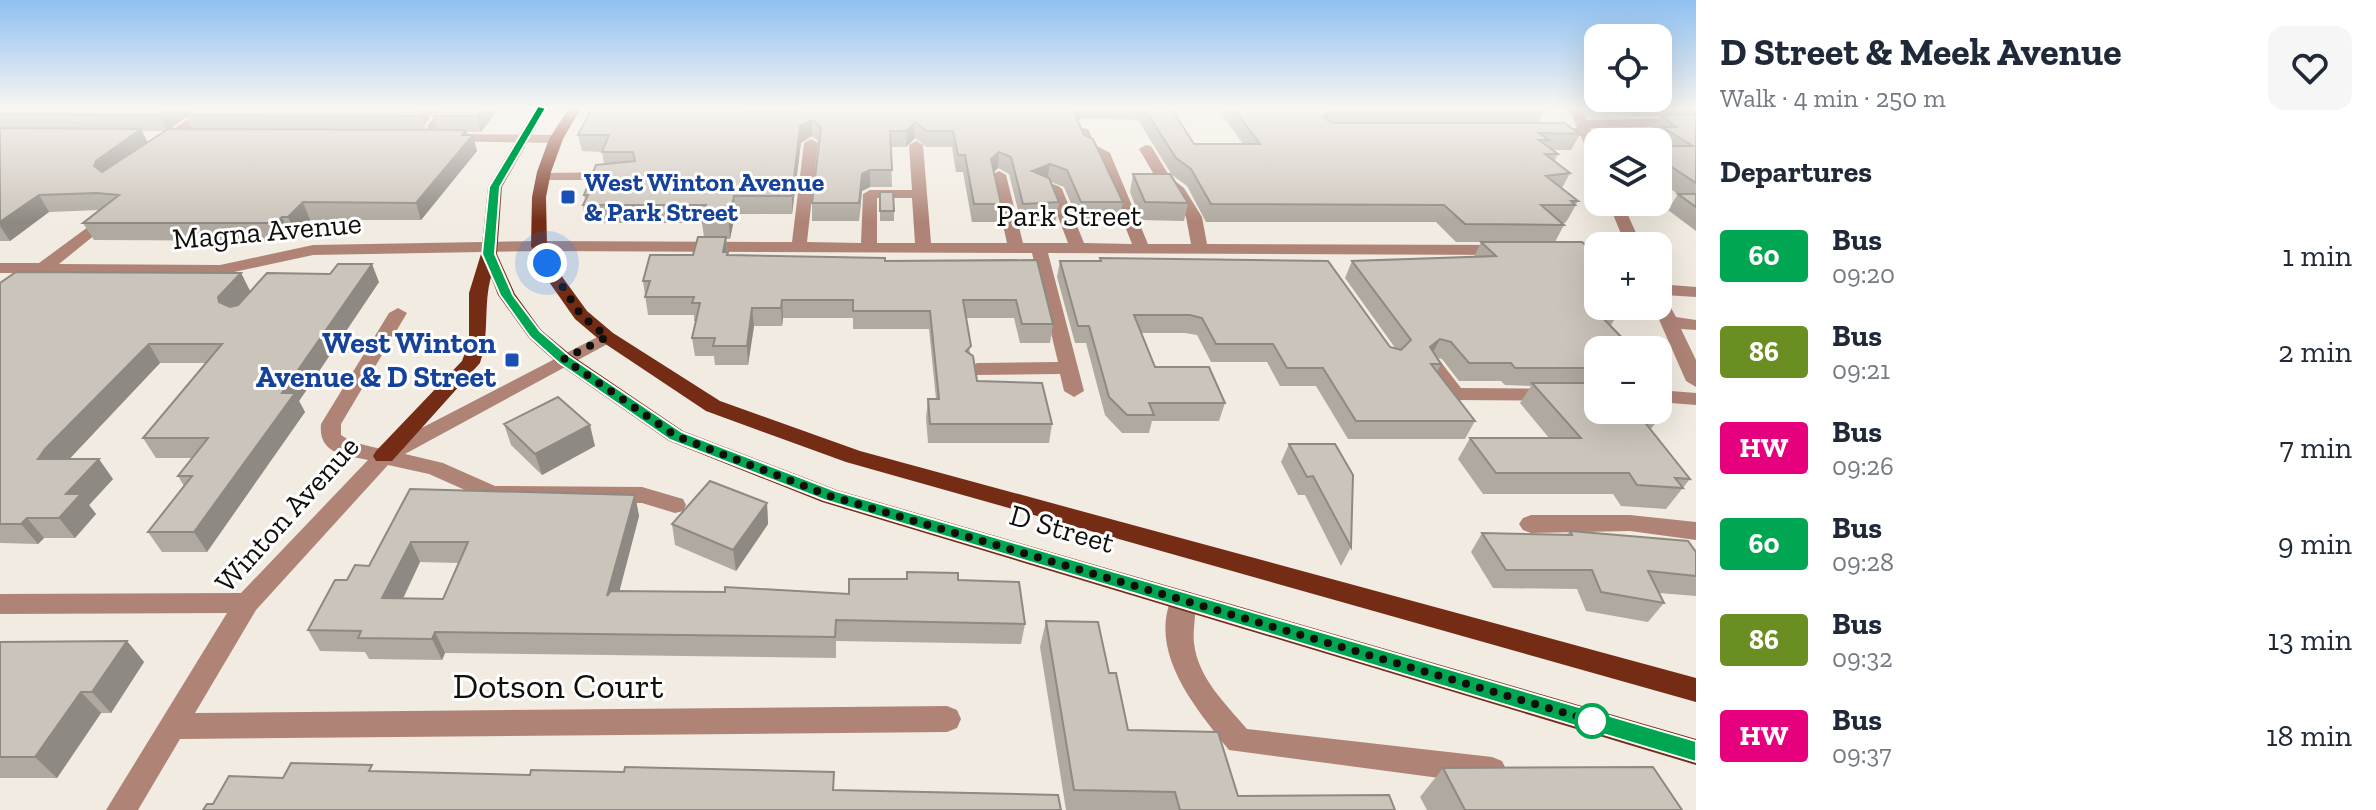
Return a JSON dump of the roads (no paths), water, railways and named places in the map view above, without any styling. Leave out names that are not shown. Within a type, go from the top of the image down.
[{"type":"main road","points":[[384,456],[471,363],[478,342],[478,293],[488,250],[495,187],[516,146]]},
{"type":"main road","points":[[554,146],[539,197],[539,246],[555,279],[581,315],[607,337]]},
{"type":"main road","name":"D Street","points":[[488,250],[507,295],[535,334],[564,359],[676,436],[830,496],[1696,752]]},
{"type":"main road","name":"D Street","points":[[607,337],[713,406],[854,457],[1696,690]]},
{"type":"street","points":[[149,154],[160,146]]},
{"type":"street","points":[[799,247],[811,146]]},
{"type":"street","points":[[916,146],[923,248]]},
{"type":"street","points":[[1088,146],[1103,153],[1142,249]]},
{"type":"street","points":[[1146,149],[1164,180],[1179,191],[1194,217],[1200,249]]},
{"type":"street","points":[[543,177],[630,175]]},
{"type":"street","points":[[999,175],[1016,248]]},
{"type":"street","points":[[1040,189],[1055,189],[1078,248]]},
{"type":"street","points":[[869,247],[870,194],[919,194]]},
{"type":"street","points":[[0,302],[107,218]]},
{"type":"street","name":"Park Street","points":[[539,246],[1519,250]]},
{"type":"street","name":"Magna Avenue","points":[[0,268],[220,270],[313,250],[488,250],[539,246]]},
{"type":"street","points":[[1039,248],[1074,391]]},
{"type":"street","points":[[1313,249],[1330,274]]},
{"type":"street","points":[[271,282],[297,253]]},
{"type":"street","points":[[1672,290],[1696,292]]},
{"type":"street","points":[[398,313],[331,424],[330,438],[346,448],[435,468],[492,494],[642,495],[675,505]]},
{"type":"street","points":[[1669,322],[1696,325]]},
{"type":"street","points":[[1669,322],[1694,371]]},
{"type":"street","name":"Winton Avenue","points":[[121,810],[247,603],[384,456],[607,337]]},
{"type":"street","points":[[1433,365],[1455,394],[1584,395]]},
{"type":"street","points":[[977,369],[1069,368]]},
{"type":"street","points":[[1672,397],[1696,399]]},
{"type":"street","points":[[1531,524],[1630,523],[1696,531]]},
{"type":"street","points":[[1183,600],[1178,628],[1188,678],[1239,741],[1508,773]]},
{"type":"street","points":[[0,604],[247,603]]},
{"type":"street","name":"Dotson Court","points":[[171,726],[947,719]]},
{"type":"place","name":"West Winton Avenue & Park Street","points":[[568,197]]},
{"type":"place","name":"West Winton Avenue & D Street","points":[[512,360]]}]
